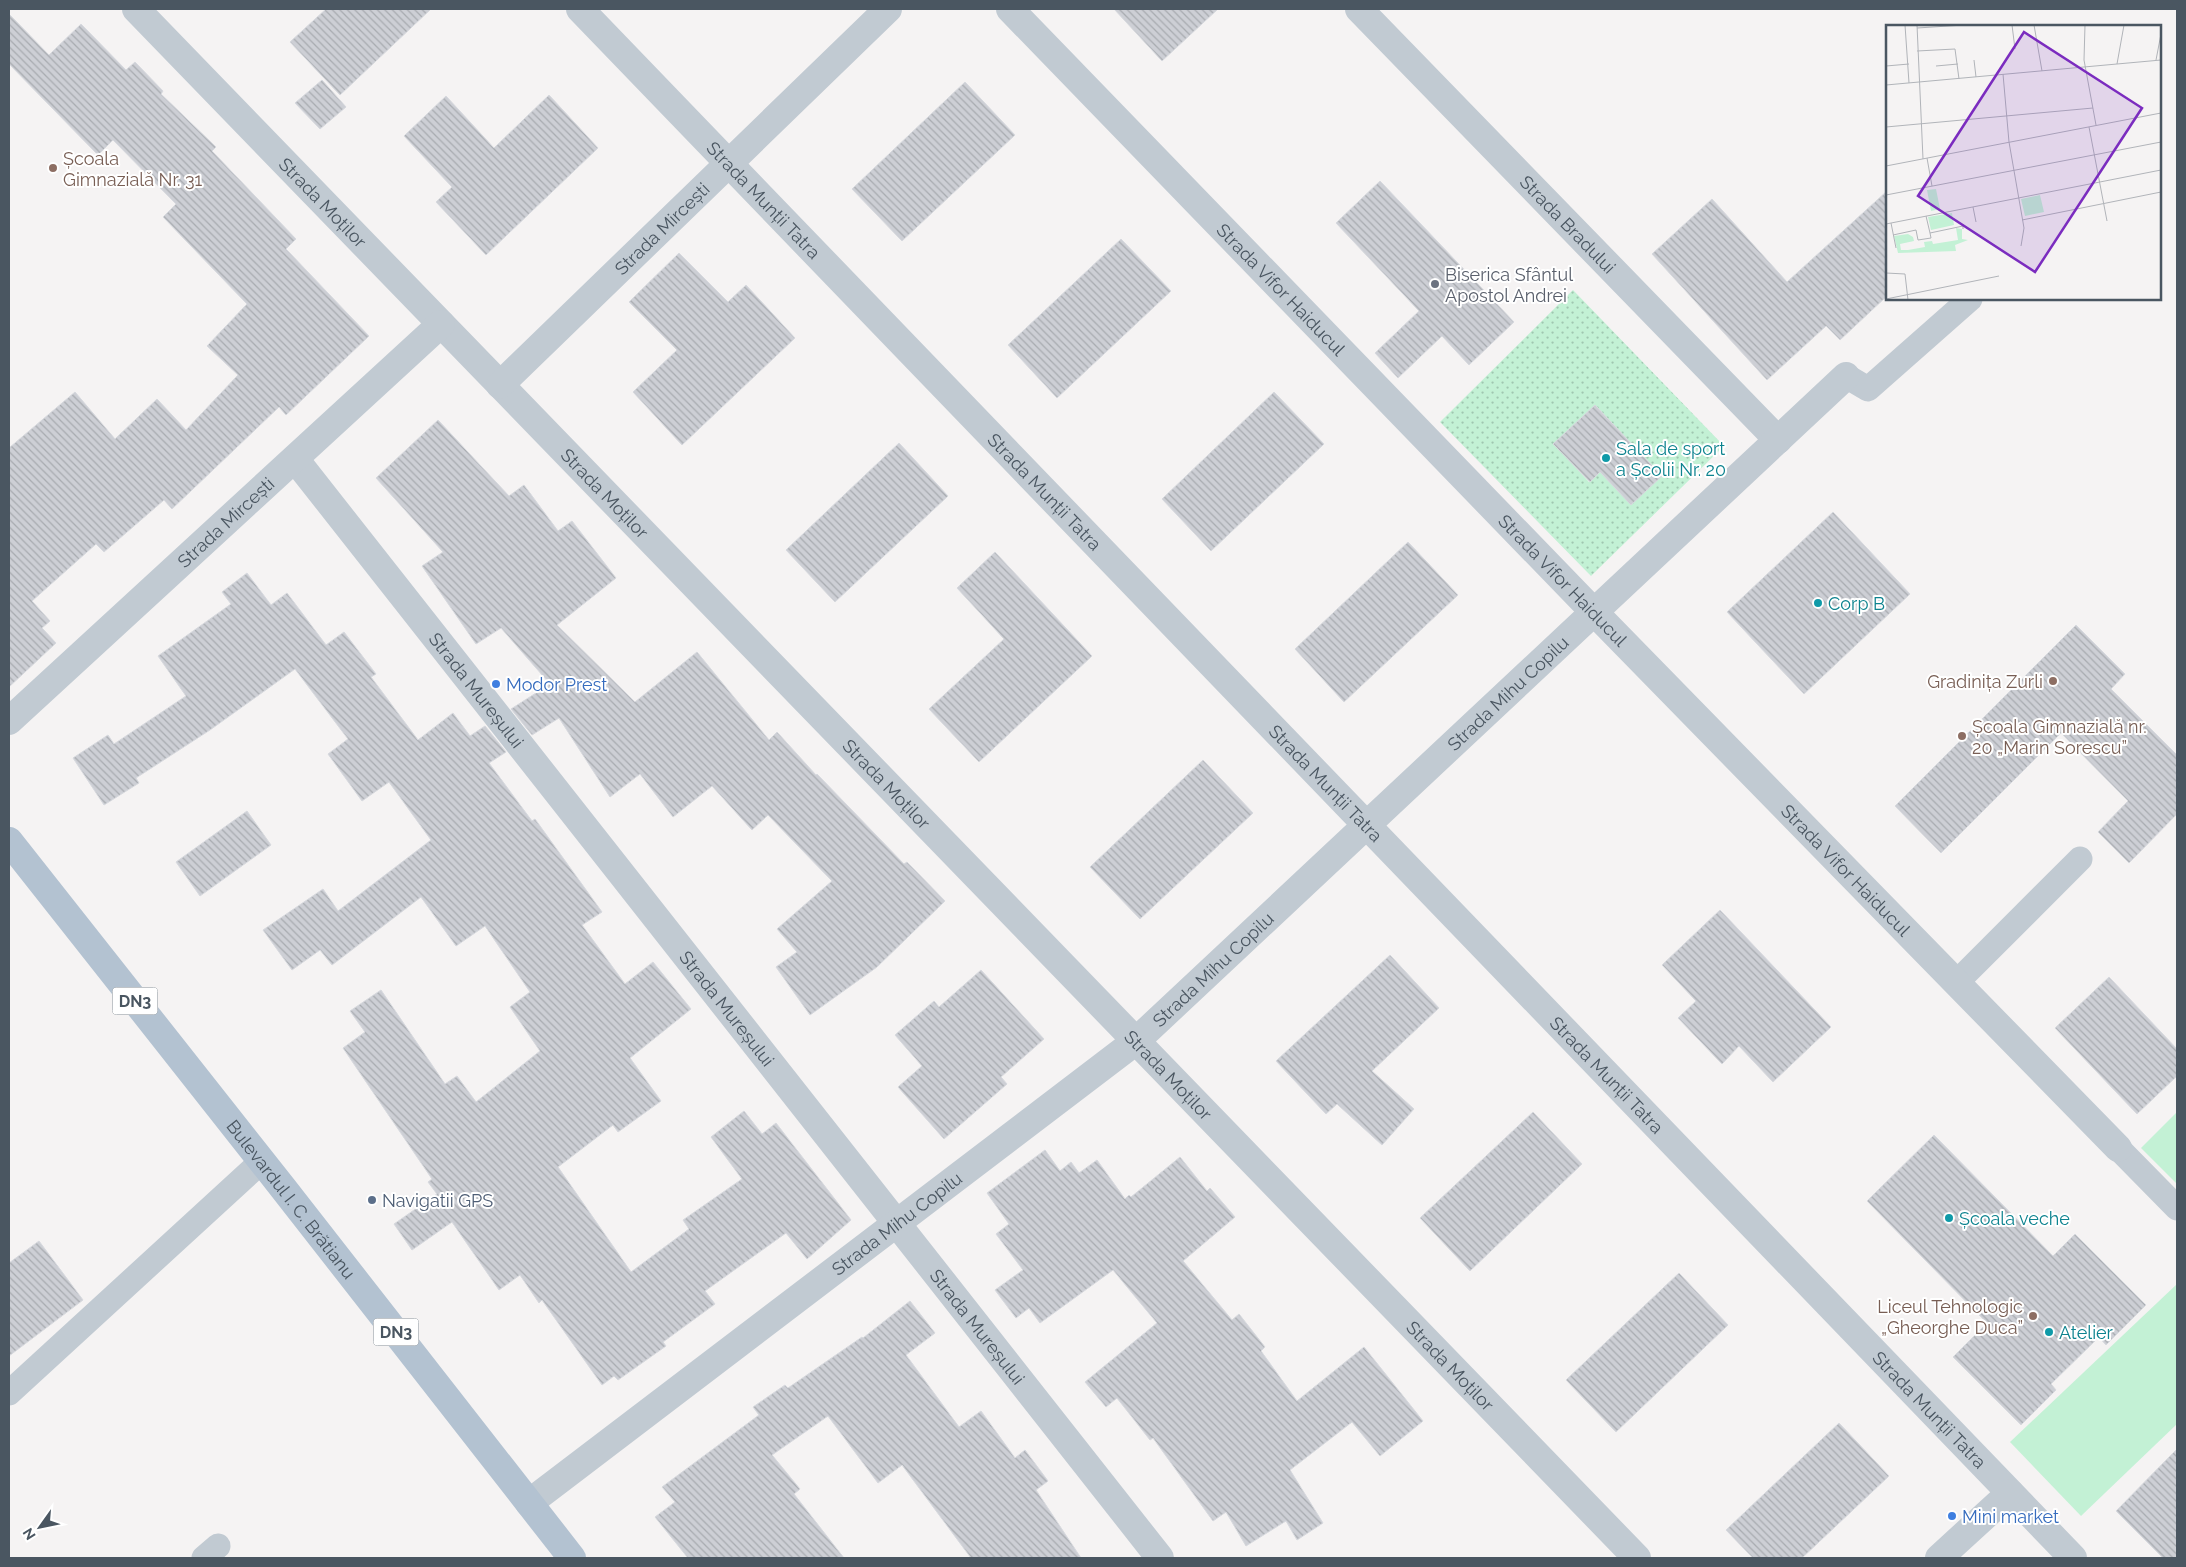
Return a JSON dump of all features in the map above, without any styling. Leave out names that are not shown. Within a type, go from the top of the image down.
[{"type":"main road","name":"Bulevardul I. C. Brătianu","points":[[9,842],[262,1161],[572,1558]]},
{"type":"street","name":"Strada Moților","points":[[136,9],[1636,1558]]},
{"type":"street","name":"Strada Munții Tatra","points":[[580,9],[2073,1558]]},
{"type":"street","name":"Strada Mircești","points":[[500,385],[888,9]]},
{"type":"street","name":"Strada Vifor Haiducul","points":[[1010,9],[1594,612],[2118,1148]]},
{"type":"street","name":"Strada Bradului","points":[[1359,9],[1778,440]]},
{"type":"street","name":"Strada Mircești","points":[[9,721],[442,324]]},
{"type":"street","name":"Strada Mihu Copilu","points":[[529,1503],[1136,1042],[1846,376]]},
{"type":"street","name":"Strada Mureșului","points":[[295,458],[1160,1558]]},
{"type":"street","points":[[1939,1558],[2010,1493]]},
{"type":"lane","points":[[1846,376],[1868,389],[1969,300]]},
{"type":"lane","points":[[1957,982],[2080,859]]},
{"type":"lane","points":[[2118,1148],[2177,1208]]},
{"type":"lane","points":[[9,1393],[262,1161]]},
{"type":"green space","points":[[1573,290],[1724,446],[1591,576],[1440,422]],"holes":[[[1595,405],[1662,476],[1631,504],[1600,472],[1589,482],[1554,444]]]},
{"type":"green space","points":[[2177,1112],[2177,1184],[2141,1148]]},
{"type":"green space","points":[[2177,1284],[2177,1424],[2081,1516],[2010,1442]]},
{"type":"building","points":[[326,9],[431,9],[340,95],[290,42]]},
{"type":"building","points":[[1114,9],[1218,9],[1162,61]]},
{"type":"building","points":[[9,14],[49,55],[81,24],[126,70],[135,62],[163,91],[161,94],[216,147],[212,151],[296,239],[286,249],[369,336],[286,415],[279,407],[172,509],[164,500],[104,552],[96,544],[32,601],[50,621],[42,628],[56,643],[9,687],[9,448],[75,392],[115,439],[157,399],[186,430],[238,375],[207,346],[247,304],[163,217],[176,204],[113,140],[98,155],[9,64]]},
{"type":"building","points":[[322,80],[346,107],[320,129],[295,103]]},
{"type":"building","points":[[965,82],[1015,135],[902,241],[852,189]]},
{"type":"building","points":[[549,95],[598,148],[486,255],[436,202],[452,187],[404,136],[446,96],[494,148]]},
{"type":"building","name":"Biserica Sfântul Apostol Andrei","points":[[1380,181],[1514,322],[1469,365],[1442,336],[1398,378],[1375,353],[1419,311],[1336,223]]},
{"type":"building","points":[[1886,192],[1886,297],[1840,340],[1826,326],[1767,380],[1652,254],[1712,199],[1787,282]]},
{"type":"building","points":[[1121,239],[1171,291],[1057,398],[1008,345]]},
{"type":"building","points":[[679,253],[728,302],[746,285],[795,338],[682,445],[633,392],[677,350],[629,302]]},
{"type":"building","points":[[1274,392],[1324,444],[1211,551],[1162,499]]},
{"type":"building","name":"Sala de sport a Școlii Nr. 20","points":[[1595,405],[1662,476],[1631,505],[1600,472],[1590,482],[1553,444]]},
{"type":"building","points":[[438,420],[509,496],[524,485],[558,531],[572,521],[616,578],[557,625],[635,702],[697,652],[769,740],[777,732],[816,775],[904,864],[907,862],[945,901],[877,967],[810,1015],[776,967],[797,952],[777,929],[832,881],[768,815],[752,830],[712,786],[673,817],[640,774],[610,797],[559,718],[532,735],[511,709],[550,684],[501,628],[476,644],[422,566],[443,552],[376,478]]},
{"type":"building","points":[[899,443],[948,496],[835,602],[786,550]]},
{"type":"building","name":"Corp B","points":[[1833,512],[1910,594],[1804,694],[1727,612]]},
{"type":"building","points":[[1408,542],[1458,595],[1344,702],[1295,649]]},
{"type":"building","points":[[995,552],[1092,656],[979,762],[929,709],[1004,639],[957,588]]},
{"type":"building","points":[[247,573],[271,605],[287,593],[326,645],[344,632],[376,674],[371,677],[418,740],[453,713],[470,736],[485,726],[506,752],[489,763],[532,821],[535,819],[602,912],[582,925],[625,984],[653,962],[691,1009],[630,1058],[661,1101],[618,1132],[613,1125],[558,1167],[631,1272],[689,1229],[683,1220],[742,1179],[711,1137],[744,1111],[762,1134],[776,1123],[851,1220],[807,1259],[786,1233],[705,1291],[715,1304],[663,1342],[666,1346],[618,1380],[614,1376],[602,1385],[542,1300],[539,1303],[520,1275],[499,1290],[452,1222],[412,1250],[394,1224],[437,1194],[428,1182],[432,1179],[343,1048],[365,1032],[350,1011],[381,990],[445,1084],[457,1076],[476,1102],[540,1051],[510,1007],[530,992],[485,926],[456,946],[421,897],[332,965],[320,950],[292,970],[263,930],[323,889],[338,911],[431,840],[389,782],[362,801],[328,754],[348,739],[295,669],[210,730],[136,778],[139,783],[104,805],[73,758],[108,735],[114,744],[186,696],[158,656],[231,604],[222,592]]},
{"type":"building","points":[[2076,625],[2125,674],[2111,689],[2177,755],[2177,814],[2129,863],[2098,832],[2128,801],[2061,733],[1941,853],[1895,806]]},
{"type":"building","points":[[1203,760],[1253,813],[1140,919],[1090,867]]},
{"type":"building","points":[[247,811],[271,845],[200,896],[176,862]]},
{"type":"building","points":[[1720,910],[1831,1027],[1773,1082],[1739,1046],[1722,1064],[1678,1018],[1696,1001],[1662,965]]},
{"type":"building","points":[[1390,955],[1439,1008],[1372,1071],[1414,1109],[1382,1145],[1337,1104],[1326,1114],[1276,1061]]},
{"type":"building","points":[[981,970],[1044,1039],[1001,1077],[1007,1084],[944,1139],[898,1087],[922,1066],[895,1035],[934,1001],[939,1007]]},
{"type":"building","points":[[2109,977],[2177,1049],[2177,1076],[2137,1114],[2055,1028]]},
{"type":"building","points":[[1533,1112],[1582,1164],[1470,1271],[1420,1218]]},
{"type":"building","points":[[1934,1135],[2053,1256],[2075,1234],[2146,1305],[2106,1345],[2099,1337],[2051,1384],[2056,1390],[2021,1425],[1953,1357],[1987,1323],[1867,1201]]},
{"type":"building","points":[[1045,1150],[1060,1171],[1071,1162],[1079,1173],[1097,1160],[1125,1199],[1129,1195],[1131,1197],[1180,1157],[1207,1191],[1210,1188],[1235,1217],[1183,1261],[1232,1320],[1239,1314],[1265,1347],[1261,1351],[1297,1401],[1364,1347],[1423,1421],[1380,1456],[1352,1422],[1290,1470],[1323,1523],[1297,1540],[1286,1521],[1246,1546],[1226,1512],[1213,1521],[1153,1438],[1150,1440],[1117,1398],[1106,1407],[1085,1382],[1157,1323],[1113,1270],[1040,1323],[1029,1308],[1016,1318],[995,1290],[1023,1270],[996,1234],[1009,1224],[987,1193]]},
{"type":"building","points":[[39,1241],[83,1300],[9,1356],[9,1263]]},
{"type":"building","points":[[1679,1273],[1728,1325],[1616,1432],[1566,1380]]},
{"type":"building","points":[[910,1301],[935,1333],[906,1355],[959,1427],[981,1411],[1015,1458],[1025,1450],[1048,1481],[1036,1490],[1081,1558],[971,1558],[902,1465],[878,1483],[828,1416],[772,1455],[800,1489],[794,1494],[844,1558],[688,1558],[655,1517],[675,1502],[662,1487],[759,1415],[753,1407],[785,1385],[788,1388],[863,1338]]},
{"type":"building","points":[[1839,1423],[1889,1476],[1802,1558],[1753,1558],[1726,1530]]},
{"type":"building","points":[[2177,1449],[2177,1558],[2163,1558],[2116,1511]]},
{"type":"place","name":"Școala Gimnazială Nr. 31","points":[[53,168]]},
{"type":"place","name":"Biserica Sfântul Apostol Andrei","points":[[1435,284]]},
{"type":"place","name":"Sala de sport a Școlii Nr. 20","points":[[1606,458]]},
{"type":"place","name":"Corp B","points":[[1818,603]]},
{"type":"place","name":"Gradinița Zurli","points":[[2053,681]]},
{"type":"place","name":"Modor Prest","points":[[496,684]]},
{"type":"place","name":"Școala Gimnazială nr. 20 „Marin Sorescu”","points":[[1962,736]]},
{"type":"place","name":"Navigatii GPS","points":[[372,1200]]},
{"type":"place","name":"Școala veche","points":[[1949,1218]]},
{"type":"place","name":"Liceul Tehnologic „Gheorghe Duca”","points":[[2033,1316]]},
{"type":"place","name":"Atelier","points":[[2049,1332]]},
{"type":"place","name":"Mini market","points":[[1952,1516]]}]
